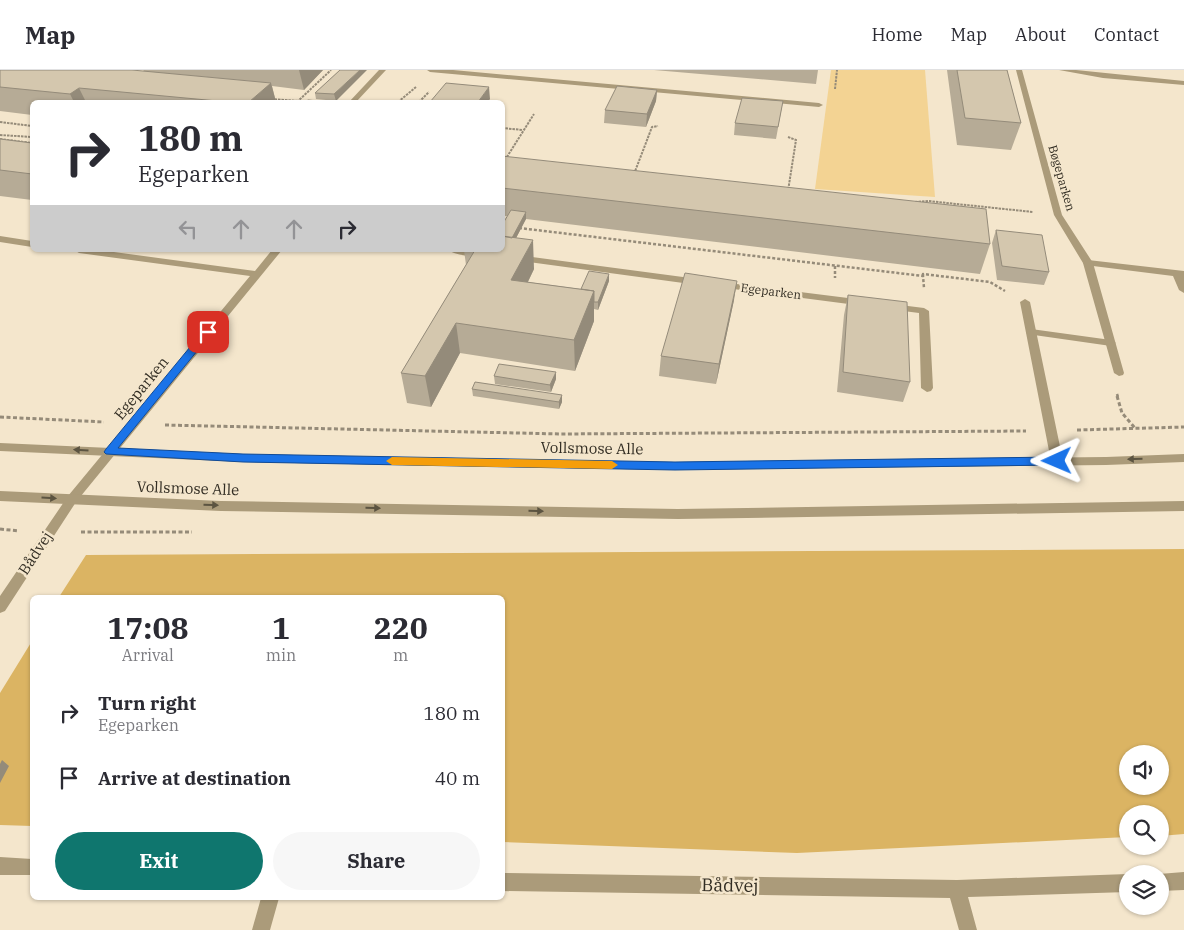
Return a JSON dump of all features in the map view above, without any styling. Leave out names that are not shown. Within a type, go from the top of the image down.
[{"type":"street","points":[[354,100],[383,70]]},
{"type":"street","points":[[430,70],[819,105]]},
{"type":"street","name":"Bøgeparken","points":[[1019,70],[1058,215],[1088,263],[1119,373]]},
{"type":"street","points":[[1062,70],[1103,76],[1184,83]]},
{"type":"street","points":[[0,239],[30,244]]},
{"type":"street","points":[[94,252],[255,274]]},
{"type":"street","name":"Egeparken","points":[[72,499],[255,274],[275,252]]},
{"type":"street","name":"Egeparken","points":[[468,252],[924,311]]},
{"type":"street","points":[[1088,263],[1180,274],[1184,290]]},
{"type":"street","points":[[1025,302],[1057,461]]},
{"type":"street","points":[[924,311],[927,388]]},
{"type":"street","points":[[1031,332],[1110,343]]},
{"type":"street","name":"Vollsmose Alle","points":[[0,447],[253,458],[675,466],[1184,458]]},
{"type":"street","name":"Vollsmose Alle","points":[[0,496],[221,506],[678,514],[1184,506]]},
{"type":"street","name":"Bådvej","points":[[0,607],[72,499]]},
{"type":"street","points":[[0,866],[30,867]]},
{"type":"street","points":[[1169,882],[1184,881]]},
{"type":"street","name":"Bådvej","points":[[505,882],[957,889],[1119,883]]},
{"type":"street","points":[[957,889],[968,930]]},
{"type":"street","points":[[261,930],[269,900]]},
{"type":"path","points":[[299,100],[331,70]]},
{"type":"path","points":[[268,98],[282,100]]},
{"type":"path","points":[[505,159],[534,114]]},
{"type":"path","points":[[0,122],[30,126]]},
{"type":"path","points":[[633,177],[652,127],[658,126]]},
{"type":"path","points":[[505,128],[523,130]]},
{"type":"path","points":[[0,136],[30,137]]},
{"type":"path","points":[[787,194],[796,140],[788,137]]},
{"type":"path","points":[[0,141],[30,145]]},
{"type":"path","points":[[505,162],[512,163]]},
{"type":"path","points":[[910,202],[928,201],[1058,215]]},
{"type":"path","points":[[512,227],[923,276],[923,274],[990,282]]},
{"type":"path","points":[[923,276],[924,311]]},
{"type":"path","points":[[1119,373],[1113,379],[1122,413],[1135,428]]},
{"type":"path","points":[[0,417],[133,424],[561,434],[1051,431],[1184,427]]},
{"type":"shaded area","points":[[831,70],[925,70],[935,197],[815,189]]},
{"type":"shaded area","points":[[1184,549],[1184,834],[1169,835],[1169,805],[1119,805],[1119,837],[797,853],[505,842],[505,595],[60,595],[86,555]]},
{"type":"shaded area","points":[[30,644],[30,826],[0,825],[0,693]]},
{"type":"building","points":[[0,70],[132,70],[271,83],[251,100],[207,100],[79,88],[70,94],[0,87]]},
{"type":"building","points":[[340,70],[360,70],[334,94],[315,93]]},
{"type":"building","points":[[957,70],[1007,70],[1021,123],[965,118]]},
{"type":"building","points":[[446,83],[489,87],[479,100],[432,100]]},
{"type":"building","points":[[617,86],[657,90],[647,114],[605,110]]},
{"type":"building","points":[[742,98],[783,101],[778,127],[735,123]]},
{"type":"building","points":[[0,139],[30,143],[30,174],[0,170]]},
{"type":"building","points":[[505,156],[986,209],[990,244],[505,188]]},
{"type":"building","points":[[511,210],[526,212],[512,238],[505,237],[505,220]]},
{"type":"building","points":[[996,230],[1042,235],[1049,272],[1002,266]]},
{"type":"building","points":[[505,236],[533,240],[511,280],[594,291],[574,340],[456,323],[425,376],[401,373],[474,252],[505,252]]},
{"type":"building","points":[[589,271],[609,274],[598,302],[594,302],[594,291],[581,289]]},
{"type":"building","points":[[685,273],[737,281],[719,364],[661,356]]},
{"type":"building","points":[[848,295],[907,302],[910,382],[843,372]]},
{"type":"building","points":[[499,364],[556,372],[550,385],[494,376]]},
{"type":"building","points":[[475,382],[562,395],[559,402],[472,389]]},
{"type":"slow traffic","points":[[392,461],[612,465]]},
{"type":"route","points":[[208,332],[109,452],[243,458],[675,466],[1057,461]]}]
